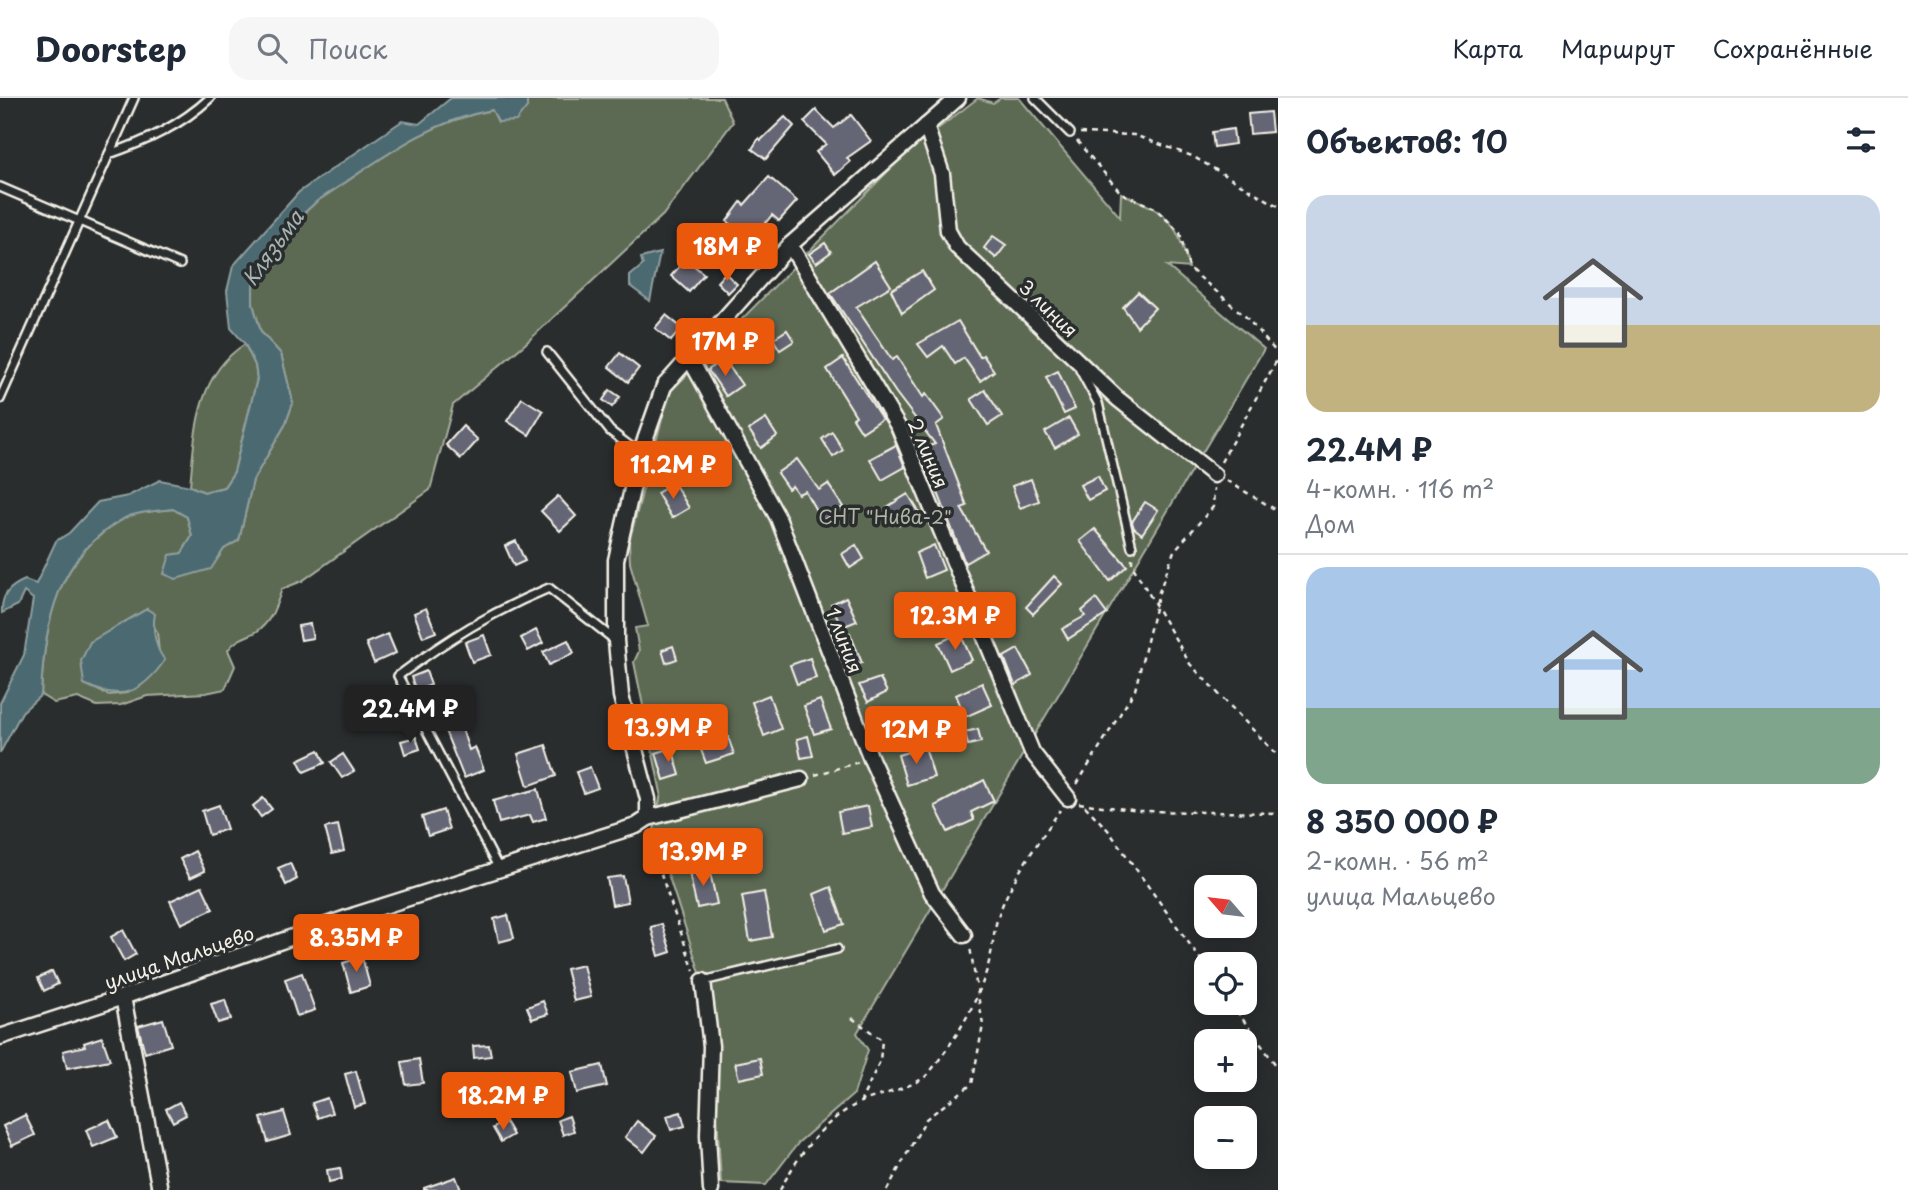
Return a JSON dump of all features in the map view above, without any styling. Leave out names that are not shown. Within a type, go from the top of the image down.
[{"type":"street","points":[[649,818],[649,799],[621,696],[616,560],[640,454],[664,386],[790,245],[958,98]]},
{"type":"street","name":"3 линия","points":[[926,126],[942,174],[948,231],[957,247],[1074,360],[1118,399],[1214,475]]},
{"type":"street","name":"2 линия","points":[[790,245],[899,428],[1032,752],[1068,798]]},
{"type":"street","name":"1 линия","points":[[690,359],[778,518],[871,759],[932,893],[964,935]]},
{"type":"street","name":"улица Мальцево","points":[[0,1037],[123,998],[355,915],[636,826],[649,818],[802,779]]},
{"type":"street","points":[[703,981],[711,1046],[708,1135],[711,1190]]},
{"type":"street","points":[[123,998],[160,1190]]},
{"type":"lane","points":[[0,399],[134,98]]},
{"type":"lane","points":[[109,154],[154,137],[190,117],[210,98]]},
{"type":"lane","points":[[1035,98],[1070,133]]},
{"type":"lane","points":[[0,187],[180,264]]},
{"type":"lane","points":[[547,352],[610,431],[640,454]]},
{"type":"lane","points":[[1074,360],[1098,403],[1132,547]]},
{"type":"lane","points":[[499,869],[398,676],[452,636],[495,610],[549,588],[617,641]]},
{"type":"lane","points":[[703,981],[836,949]]},
{"type":"path","points":[[1070,133],[1134,135],[1192,156],[1278,206]]},
{"type":"path","points":[[1070,133],[1121,193],[1155,208],[1180,233],[1189,268],[1246,317],[1278,354]]},
{"type":"path","points":[[1214,475],[1278,510]]},
{"type":"path","points":[[1132,547],[1132,565],[1190,664],[1278,756]]},
{"type":"path","points":[[802,779],[871,759]]},
{"type":"path","points":[[1068,798],[1085,806],[1108,830],[1195,952]]},
{"type":"path","points":[[1085,806],[1278,813]]},
{"type":"path","points":[[649,818],[648,840],[692,969],[703,981]]},
{"type":"path","points":[[887,1190],[926,1119],[972,1084],[983,1025],[974,954],[964,935]]},
{"type":"path","points":[[1240,1015],[1278,1068]]},
{"type":"path","points":[[852,1018],[882,1040],[880,1062],[860,1103]]},
{"type":"green space","points":[[527,98],[722,98],[733,122],[663,215],[525,344],[453,405],[430,490],[302,581],[282,589],[266,623],[256,632],[237,641],[228,650],[235,666],[225,689],[206,693],[147,696],[121,705],[97,706],[78,698],[54,703],[41,695],[46,642],[58,594],[83,552],[102,534],[130,516],[173,509],[187,517],[192,536],[182,553],[210,569],[224,549],[239,540],[253,480],[285,425],[293,403],[281,354],[261,332],[253,304],[253,285],[303,214],[317,201],[422,134],[444,124],[493,110],[498,122],[527,107]],"holes":[[[147,609],[157,633],[159,653],[126,693],[108,695],[85,684],[91,642]]]},
{"type":"green space","name":"СНТ \"Нива-2\"","points":[[978,98],[993,103],[1001,98],[1019,98],[1120,217],[1121,193],[1149,206],[1167,219],[1179,238],[1189,268],[1167,266],[1264,349],[857,1033],[868,1050],[854,1094],[799,1142],[766,1185],[721,1183],[709,977],[701,976],[654,831],[661,793],[634,662],[639,651],[635,628],[648,626],[630,563],[629,542],[669,393],[905,154]]},
{"type":"green space","points":[[245,344],[255,365],[257,379],[234,472],[224,487],[204,492],[190,486],[201,407],[216,372]]},
{"type":"water","name":"Клязьма","points":[[451,98],[527,98],[527,107],[516,121],[498,122],[492,110],[467,116],[422,134],[317,201],[303,214],[253,285],[253,304],[261,332],[281,354],[293,403],[285,425],[253,480],[239,540],[224,549],[211,569],[176,579],[164,574],[170,555],[182,553],[192,536],[187,517],[173,509],[142,513],[125,518],[102,534],[83,552],[58,594],[46,642],[41,695],[22,712],[0,753],[0,703],[24,655],[33,599],[24,592],[18,605],[2,613],[7,592],[25,580],[36,584],[56,541],[69,533],[98,502],[128,496],[160,480],[190,486],[204,492],[224,487],[234,472],[257,379],[255,365],[245,344],[231,328],[227,291],[233,266],[299,192],[402,121],[419,124]]},
{"type":"water","points":[[660,253],[650,301],[630,286],[630,276],[643,265],[641,258]]},
{"type":"water","points":[[147,609],[155,614],[155,638],[165,660],[156,671],[139,687],[120,693],[84,684],[81,661],[90,642]]},
{"type":"building","points":[[816,110],[834,128],[851,115],[871,141],[847,158],[850,162],[835,175],[816,152],[826,144],[804,122]]},
{"type":"building","points":[[1270,112],[1272,132],[1250,134],[1248,114]]},
{"type":"building","points":[[785,117],[794,126],[766,159],[752,149],[759,138],[761,140]]},
{"type":"building","points":[[1233,129],[1235,144],[1214,147],[1212,132]]},
{"type":"building","points":[[769,177],[797,201],[779,221],[772,215],[752,240],[727,221],[741,202],[744,205]]},
{"type":"building","points":[[993,236],[1006,245],[996,258],[984,248]]},
{"type":"building","points":[[825,243],[831,252],[816,263],[809,254]]},
{"type":"building","points":[[686,259],[704,274],[689,292],[671,276]]},
{"type":"building","points":[[875,261],[891,286],[856,307],[892,360],[897,357],[923,397],[926,394],[944,419],[936,425],[967,506],[961,508],[986,551],[965,563],[924,456],[922,458],[918,450],[935,444],[896,393],[830,293]]},
{"type":"building","points":[[922,271],[934,290],[902,313],[891,290]]},
{"type":"building","points":[[725,273],[737,284],[728,293],[717,282]]},
{"type":"building","points":[[1138,292],[1155,308],[1137,327],[1123,307]]},
{"type":"building","points":[[666,315],[682,328],[671,341],[655,328]]},
{"type":"building","points":[[958,321],[980,357],[983,355],[994,371],[980,381],[964,358],[955,364],[943,346],[928,357],[918,344]]},
{"type":"building","points":[[787,330],[794,341],[780,350],[773,339]]},
{"type":"building","points":[[620,353],[639,368],[628,382],[609,367]]},
{"type":"building","points":[[843,358],[882,419],[862,432],[853,418],[856,416],[827,369]]},
{"type":"building","points":[[724,359],[742,385],[726,396],[708,370]]},
{"type":"building","points":[[1058,371],[1075,409],[1064,414],[1046,377]]},
{"type":"building","points":[[610,390],[620,397],[612,407],[603,400]]},
{"type":"building","points":[[985,390],[1002,416],[988,425],[971,399]]},
{"type":"building","points":[[522,398],[543,411],[529,435],[507,421]]},
{"type":"building","points":[[1069,418],[1078,434],[1055,448],[1045,432]]},
{"type":"building","points":[[766,419],[777,436],[761,448],[749,430]]},
{"type":"building","points":[[463,426],[478,440],[461,459],[446,445]]},
{"type":"building","points":[[832,432],[843,450],[833,457],[822,439]]},
{"type":"building","points":[[896,445],[905,467],[882,480],[870,459]]},
{"type":"building","points":[[797,459],[819,490],[828,484],[843,507],[822,521],[805,491],[798,494],[792,486],[788,489],[777,473]]},
{"type":"building","points":[[1098,476],[1105,491],[1088,500],[1080,485]]},
{"type":"building","points":[[1031,479],[1039,501],[1020,508],[1012,486]]},
{"type":"building","points":[[674,483],[689,508],[672,518],[657,493]]},
{"type":"building","points":[[908,494],[919,512],[899,525],[887,507]]},
{"type":"building","points":[[558,496],[576,516],[560,531],[541,511]]},
{"type":"building","points":[[1145,502],[1158,510],[1142,534],[1134,528],[1132,522]]},
{"type":"building","points":[[1095,529],[1127,566],[1110,581],[1080,541]]},
{"type":"building","points":[[516,541],[525,561],[514,566],[505,546]]},
{"type":"building","points":[[856,545],[864,559],[850,568],[842,554]]},
{"type":"building","points":[[934,545],[944,570],[925,578],[916,553]]},
{"type":"building","points":[[1054,576],[1062,584],[1033,614],[1026,607]]},
{"type":"building","points":[[846,597],[857,621],[842,627],[831,604]]},
{"type":"building","points":[[1096,599],[1107,614],[1068,639],[1062,629],[1085,616],[1082,611]]},
{"type":"building","points":[[426,608],[436,632],[423,637],[414,613]]},
{"type":"building","points":[[310,624],[313,638],[301,640],[298,626]]},
{"type":"building","points":[[536,630],[543,643],[528,651],[521,638]]},
{"type":"building","points":[[850,633],[862,663],[850,667],[837,638]]},
{"type":"building","points":[[960,633],[972,660],[950,670],[938,643]]},
{"type":"building","points":[[388,634],[396,653],[374,663],[366,643]]},
{"type":"building","points":[[484,635],[491,655],[472,662],[465,642]]},
{"type":"building","points":[[568,640],[574,653],[549,665],[543,652]]},
{"type":"building","points":[[673,646],[677,659],[666,663],[662,650]]},
{"type":"building","points":[[1018,649],[1032,675],[1015,685],[1004,657]]},
{"type":"building","points":[[810,658],[816,678],[797,684],[790,665]]},
{"type":"building","points":[[426,671],[431,685],[416,691],[411,677]]},
{"type":"building","points":[[880,678],[887,692],[868,702],[859,685]]},
{"type":"building","points":[[982,683],[992,705],[965,717],[956,695]]},
{"type":"building","points":[[769,695],[781,729],[764,736],[752,702]]},
{"type":"building","points":[[820,700],[831,729],[814,734],[804,706]]},
{"type":"building","points":[[664,710],[671,732],[658,736],[651,714]]},
{"type":"building","points":[[456,711],[469,750],[475,747],[484,770],[464,778],[439,716]]},
{"type":"building","points":[[978,729],[981,742],[968,745],[965,732]]},
{"type":"building","points":[[808,736],[813,756],[801,758],[797,739]]},
{"type":"building","points":[[416,737],[420,749],[405,754],[401,741]]},
{"type":"building","points":[[728,737],[734,754],[706,763],[700,747]]},
{"type":"building","points":[[546,745],[556,776],[528,786],[518,754]]},
{"type":"building","points":[[925,747],[934,777],[907,785],[898,755]]},
{"type":"building","points":[[672,748],[680,775],[664,780],[656,753]]},
{"type":"building","points":[[319,750],[325,763],[304,772],[298,760]]},
{"type":"building","points":[[343,754],[354,771],[342,778],[331,762]]},
{"type":"building","points":[[590,767],[598,788],[584,793],[576,772]]},
{"type":"building","points":[[984,780],[994,801],[971,812],[974,820],[948,832],[935,806]]},
{"type":"building","points":[[538,789],[546,818],[533,822],[530,815],[499,823],[493,801]]},
{"type":"building","points":[[263,798],[272,809],[261,817],[253,806]]},
{"type":"building","points":[[219,805],[227,829],[209,835],[202,811]]},
{"type":"building","points":[[868,806],[872,827],[842,833],[838,812]]},
{"type":"building","points":[[443,810],[449,829],[428,836],[422,817]]},
{"type":"building","points":[[338,825],[344,851],[332,854],[325,828]]},
{"type":"building","points":[[195,851],[205,871],[190,878],[180,859]]},
{"type":"building","points":[[290,863],[297,879],[286,885],[278,868]]},
{"type":"building","points":[[709,868],[717,904],[697,908],[689,872]]},
{"type":"building","points":[[623,876],[628,902],[612,905],[607,878]]},
{"type":"building","points":[[202,886],[213,909],[181,924],[170,901]]},
{"type":"building","points":[[831,887],[844,924],[826,930],[814,894]]},
{"type":"building","points":[[764,892],[772,937],[750,941],[742,896]]},
{"type":"building","points":[[508,915],[514,938],[499,942],[494,919]]},
{"type":"building","points":[[662,924],[671,952],[659,956],[651,927]]},
{"type":"building","points":[[123,930],[136,954],[124,961],[111,937]]},
{"type":"building","points":[[362,957],[370,986],[351,992],[343,963]]},
{"type":"building","points":[[583,965],[591,997],[574,1001],[566,969]]},
{"type":"building","points":[[52,971],[58,984],[44,991],[38,978]]},
{"type":"building","points":[[302,973],[315,1010],[297,1016],[285,979]]},
{"type":"building","points":[[225,1000],[231,1019],[218,1023],[211,1004]]},
{"type":"building","points":[[543,1001],[548,1014],[532,1019],[527,1007]]},
{"type":"building","points":[[163,1019],[171,1045],[145,1053],[138,1026]]},
{"type":"building","points":[[102,1037],[110,1060],[67,1068],[63,1051],[85,1046],[84,1043]]},
{"type":"building","points":[[489,1045],[491,1056],[474,1058],[473,1046]]},
{"type":"building","points":[[760,1058],[763,1074],[739,1079],[735,1063]]},
{"type":"building","points":[[419,1059],[423,1083],[406,1085],[402,1062]]},
{"type":"building","points":[[602,1065],[607,1086],[577,1093],[572,1072]]},
{"type":"building","points":[[356,1071],[365,1104],[354,1107],[345,1074]]},
{"type":"building","points":[[327,1098],[332,1113],[318,1118],[312,1103]]},
{"type":"building","points":[[179,1102],[186,1115],[173,1122],[166,1109]]},
{"type":"building","points":[[284,1112],[291,1135],[268,1142],[261,1118]]},
{"type":"building","points":[[681,1112],[685,1126],[671,1130],[667,1116]]},
{"type":"building","points":[[25,1115],[35,1135],[12,1146],[3,1126]]},
{"type":"building","points":[[569,1116],[574,1131],[563,1135],[558,1120]]},
{"type":"building","points":[[109,1120],[117,1137],[93,1147],[86,1130]]},
{"type":"building","points":[[505,1121],[513,1135],[501,1142],[493,1128]]},
{"type":"building","points":[[637,1121],[656,1136],[644,1152],[625,1137]]},
{"type":"building","points":[[340,1168],[342,1179],[329,1182],[327,1170]]},
{"type":"building","points":[[456,1177],[461,1190],[424,1190],[424,1188]]}]
